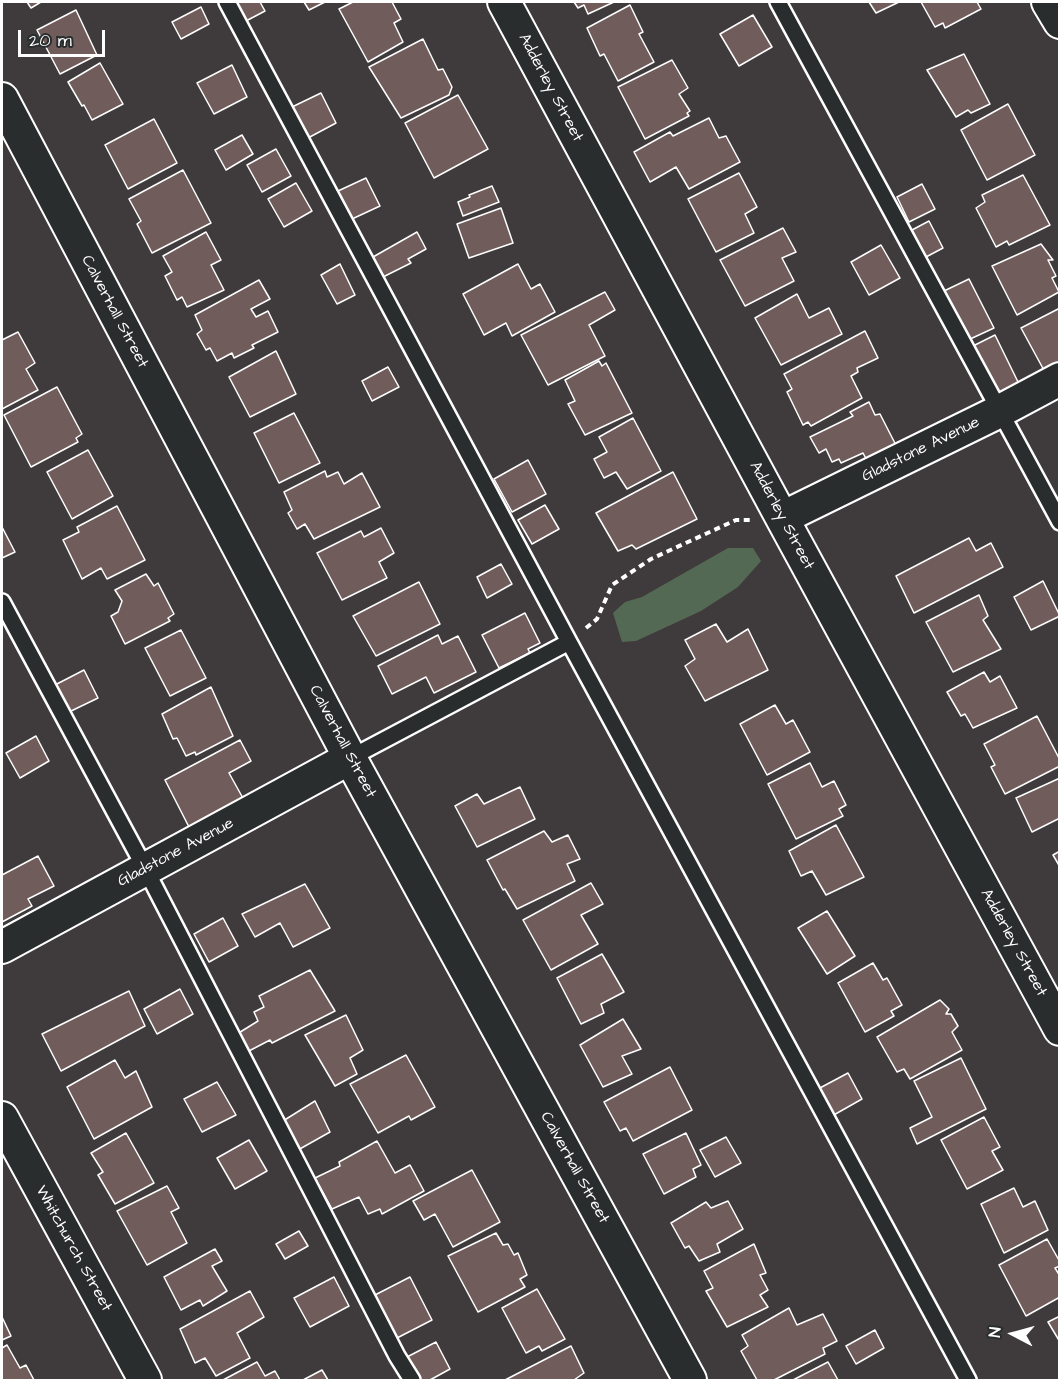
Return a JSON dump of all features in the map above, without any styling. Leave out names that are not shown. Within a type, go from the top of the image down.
[{"type":"street","name":"Adderley Street","points":[[504,2],[1059,1029]]},
{"type":"street","points":[[1048,2],[1059,22]]},
{"type":"street","name":"Calverhall Street","points":[[2,99],[350,758],[690,1380]]},
{"type":"street","name":"Gladstone Avenue","points":[[782,518],[998,412],[1059,379]]},
{"type":"street","name":"Gladstone Avenue","points":[[2,946],[350,758]]},
{"type":"street","name":"Whitchurch Street","points":[[2,1118],[145,1380]]},
{"type":"lane","points":[[227,2],[569,642],[968,1380]]},
{"type":"lane","points":[[778,2],[1059,522]]},
{"type":"lane","points":[[2,602],[146,870],[397,1356],[412,1380]]},
{"type":"lane","points":[[350,758],[569,642]]},
{"type":"path","points":[[569,642],[597,619],[612,585],[651,559],[736,520],[782,518]]},
{"type":"green space","points":[[728,548],[753,548],[761,561],[738,587],[701,611],[636,641],[622,642],[613,613],[625,602],[642,597]]},
{"type":"building","points":[[27,2],[41,2],[31,8]]},
{"type":"building","points":[[235,2],[260,2],[265,11],[246,21]]},
{"type":"building","points":[[304,2],[325,2],[309,10]]},
{"type":"building","points":[[353,2],[392,2],[401,19],[394,23],[403,42],[368,62],[339,9]]},
{"type":"building","points":[[574,2],[614,2],[588,14],[584,5],[578,8]]},
{"type":"building","points":[[869,2],[899,2],[876,13]]},
{"type":"building","points":[[921,2],[977,2],[981,9],[945,28],[943,23],[935,27]]},
{"type":"building","points":[[630,5],[643,32],[639,34],[654,62],[618,81],[604,54],[600,56],[587,28]]},
{"type":"building","points":[[201,7],[209,24],[181,39],[172,22]]},
{"type":"building","points":[[76,10],[97,55],[60,74],[37,30]]},
{"type":"building","points":[[753,15],[772,47],[739,66],[720,34]]},
{"type":"building","points":[[423,39],[438,70],[443,69],[452,87],[449,95],[401,118],[369,67]]},
{"type":"building","points":[[964,54],[990,104],[971,113],[968,110],[956,117],[927,70]]},
{"type":"building","points":[[672,60],[688,88],[679,94],[690,111],[687,113],[689,116],[645,139],[618,87]]},
{"type":"building","points":[[100,63],[123,104],[92,120],[68,82]]},
{"type":"building","points":[[232,65],[247,97],[214,114],[197,83]]},
{"type":"building","points":[[321,93],[336,123],[308,138],[292,107]]},
{"type":"building","points":[[458,95],[488,149],[434,178],[405,123]]},
{"type":"building","points":[[1008,104],[1035,155],[987,180],[961,130]]},
{"type":"building","points":[[709,118],[719,138],[726,136],[740,162],[689,189],[676,167],[650,182],[634,152],[670,132],[673,136]]},
{"type":"building","points":[[154,119],[177,163],[128,189],[105,145]]},
{"type":"building","points":[[242,135],[253,154],[226,170],[215,150]]},
{"type":"building","points":[[276,149],[291,176],[262,192],[247,165]]},
{"type":"building","points":[[183,170],[211,223],[152,253],[137,224],[141,221],[129,199]]},
{"type":"building","points":[[739,173],[757,207],[745,214],[754,233],[716,252],[688,199]]},
{"type":"building","points":[[1023,175],[1050,225],[1009,245],[1007,241],[996,247],[976,208],[985,202],[982,195]]},
{"type":"building","points":[[366,178],[380,206],[352,219],[338,191]]},
{"type":"building","points":[[296,183],[312,211],[284,227],[268,199]]},
{"type":"building","points":[[922,184],[935,209],[909,222],[897,197]]},
{"type":"building","points":[[492,186],[499,202],[463,216],[458,202]]},
{"type":"building","points":[[501,208],[513,243],[469,258],[457,224]]},
{"type":"building","points":[[929,221],[943,248],[926,257],[912,230]]},
{"type":"building","points":[[783,228],[796,252],[782,258],[794,281],[745,306],[720,260]]},
{"type":"building","points":[[206,232],[221,260],[211,265],[224,290],[187,307],[182,297],[177,300],[165,276],[172,272],[163,256]]},
{"type":"building","points":[[417,232],[426,249],[408,259],[411,263],[383,277],[373,257]]},
{"type":"building","points":[[1041,244],[1053,260],[1048,260],[1056,276],[1052,278],[1059,292],[1017,315],[992,266]]},
{"type":"building","points":[[881,245],[900,278],[869,295],[851,262]]},
{"type":"building","points":[[340,264],[355,295],[337,304],[321,275]]},
{"type":"building","points":[[518,264],[531,289],[540,284],[555,312],[512,336],[506,323],[484,335],[463,294]]},
{"type":"building","points":[[969,279],[994,328],[968,340],[944,291]]},
{"type":"building","points":[[259,280],[270,299],[251,309],[256,317],[268,311],[278,332],[252,345],[254,348],[234,358],[232,353],[217,361],[210,348],[206,350],[197,334],[202,330],[195,315]]},
{"type":"building","points":[[605,292],[615,310],[589,325],[605,356],[548,385],[521,335]]},
{"type":"building","points":[[797,294],[809,318],[829,308],[842,334],[781,365],[755,318]]},
{"type":"building","points":[[1060,308],[1060,367],[1046,374],[1021,328]]},
{"type":"building","points":[[865,331],[878,358],[857,368],[858,372],[851,376],[862,398],[811,426],[808,422],[803,425],[787,392],[792,389],[784,374]]},
{"type":"building","points":[[18,332],[35,363],[26,369],[38,390],[2,409],[2,340]]},
{"type":"building","points":[[995,335],[1020,386],[999,397],[973,346]]},
{"type":"building","points":[[276,351],[296,394],[250,417],[229,377]]},
{"type":"building","points":[[599,361],[602,366],[606,363],[632,413],[585,435],[568,404],[575,401],[565,380]]},
{"type":"building","points":[[388,367],[399,387],[372,401],[362,381]]},
{"type":"building","points":[[57,387],[82,434],[76,438],[78,442],[31,467],[4,415]]},
{"type":"building","points":[[869,402],[875,415],[880,414],[901,455],[872,470],[863,453],[841,463],[839,459],[832,462],[826,449],[819,453],[810,437],[853,416],[850,412]]},
{"type":"building","points":[[294,413],[320,463],[279,483],[254,433]]},
{"type":"building","points":[[633,418],[661,471],[627,489],[616,472],[604,478],[594,459],[607,452],[599,437]]},
{"type":"building","points":[[88,450],[113,496],[72,519],[47,472]]},
{"type":"building","points":[[528,460],[546,494],[512,512],[494,479]]},
{"type":"building","points":[[325,471],[327,477],[338,472],[344,484],[362,473],[380,507],[314,539],[305,524],[297,529],[288,513],[292,510],[284,492]]},
{"type":"building","points":[[673,472],[697,519],[636,549],[632,545],[618,551],[596,513]]},
{"type":"building","points":[[545,505],[559,529],[532,544],[518,520]]},
{"type":"building","points":[[117,506],[145,560],[107,579],[101,568],[82,579],[63,540],[79,532],[77,527]]},
{"type":"building","points":[[2,527],[15,552],[2,558]]},
{"type":"building","points":[[381,528],[394,553],[379,562],[387,578],[342,600],[317,553],[361,531],[364,537]]},
{"type":"building","points":[[969,538],[976,551],[991,543],[1003,567],[914,613],[896,576]]},
{"type":"building","points":[[501,564],[512,584],[487,598],[477,577]]},
{"type":"building","points":[[146,574],[154,586],[158,583],[174,614],[168,618],[170,621],[125,644],[111,616],[118,612],[122,601],[115,590]]},
{"type":"building","points":[[1043,581],[1060,616],[1031,630],[1014,597]]},
{"type":"building","points":[[419,582],[440,624],[376,656],[353,616]]},
{"type":"building","points":[[979,595],[988,616],[983,620],[1001,649],[953,672],[926,622]]},
{"type":"building","points":[[525,613],[540,643],[528,649],[530,653],[499,668],[482,635]]},
{"type":"building","points":[[716,624],[727,642],[748,629],[768,670],[705,701],[685,666],[695,659],[685,640]]},
{"type":"building","points":[[181,630],[206,678],[170,696],[145,648]]},
{"type":"building","points":[[438,635],[442,644],[458,636],[476,672],[434,693],[426,677],[392,694],[378,666]]},
{"type":"building","points":[[84,670],[98,698],[67,713],[53,686]]},
{"type":"building","points":[[984,672],[990,682],[1000,676],[1017,708],[973,728],[965,714],[961,716],[947,692]]},
{"type":"building","points":[[211,687],[233,736],[196,755],[195,752],[186,756],[177,738],[173,739],[162,714]]},
{"type":"building","points":[[775,705],[786,724],[793,720],[810,752],[767,775],[740,724]]},
{"type":"building","points":[[1037,716],[1060,760],[1060,766],[1005,794],[991,767],[995,765],[984,744]]},
{"type":"building","points":[[36,736],[49,761],[20,778],[6,753]]},
{"type":"building","points":[[240,740],[251,761],[229,773],[244,800],[190,829],[165,780]]},
{"type":"building","points":[[810,763],[822,787],[834,781],[846,805],[839,809],[843,816],[796,839],[768,784]]},
{"type":"building","points":[[1060,778],[1060,818],[1032,832],[1016,798]]},
{"type":"building","points":[[520,787],[535,819],[477,847],[455,806],[477,794],[484,804]]},
{"type":"building","points":[[836,825],[864,877],[826,895],[812,871],[801,876],[789,851]]},
{"type":"building","points":[[544,831],[552,842],[568,835],[580,859],[567,864],[575,881],[517,909],[505,889],[503,890],[487,860]]},
{"type":"building","points":[[1060,851],[1060,867],[1053,855]]},
{"type":"building","points":[[38,856],[54,886],[28,899],[32,906],[2,922],[2,875]]},
{"type":"building","points":[[591,883],[603,904],[581,915],[598,944],[551,970],[523,920]]},
{"type":"building","points":[[305,884],[330,928],[293,947],[280,923],[255,937],[242,914]]},
{"type":"building","points":[[827,911],[855,956],[827,974],[798,928]]},
{"type":"building","points":[[223,918],[238,946],[209,962],[194,934]]},
{"type":"building","points":[[602,954],[624,992],[601,1004],[604,1013],[581,1024],[557,978]]},
{"type":"building","points":[[873,963],[883,980],[887,978],[902,1005],[891,1011],[894,1016],[865,1032],[838,983]]},
{"type":"building","points":[[310,970],[335,1011],[272,1043],[270,1040],[247,1052],[237,1034],[258,1021],[254,1012],[264,1007],[259,996]]},
{"type":"building","points":[[180,989],[193,1014],[157,1034],[144,1009]]},
{"type":"building","points":[[129,991],[145,1026],[61,1071],[42,1034]]},
{"type":"building","points":[[940,1000],[949,1009],[946,1014],[951,1014],[958,1026],[952,1032],[962,1050],[910,1079],[904,1069],[897,1072],[877,1037]]},
{"type":"building","points":[[346,1015],[363,1050],[350,1058],[357,1074],[335,1086],[305,1035]]},
{"type":"building","points":[[623,1019],[641,1049],[622,1056],[632,1074],[603,1087],[580,1045]]},
{"type":"building","points":[[406,1055],[435,1107],[411,1120],[409,1116],[378,1133],[350,1084]]},
{"type":"building","points":[[961,1058],[986,1109],[917,1144],[910,1128],[932,1117],[914,1081]]},
{"type":"building","points":[[115,1060],[125,1078],[136,1071],[152,1107],[94,1139],[67,1087]]},
{"type":"building","points":[[670,1067],[692,1110],[633,1141],[626,1128],[620,1131],[604,1102]]},
{"type":"building","points":[[848,1073],[862,1099],[832,1116],[818,1089]]},
{"type":"building","points":[[217,1082],[236,1115],[202,1132],[184,1099]]},
{"type":"building","points":[[315,1101],[330,1132],[298,1150],[283,1121]]},
{"type":"building","points":[[984,1117],[1000,1147],[992,1151],[1003,1170],[967,1189],[941,1140]]},
{"type":"building","points":[[126,1133],[154,1183],[115,1204],[98,1175],[103,1172],[91,1153]]},
{"type":"building","points":[[686,1133],[701,1165],[693,1169],[696,1177],[664,1194],[643,1154]]},
{"type":"building","points":[[726,1137],[741,1163],[715,1177],[700,1150]]},
{"type":"building","points":[[249,1140],[267,1171],[235,1189],[217,1158]]},
{"type":"building","points":[[377,1141],[395,1173],[410,1165],[424,1191],[382,1214],[380,1209],[368,1214],[359,1197],[332,1209],[315,1178],[340,1166],[339,1162]]},
{"type":"building","points":[[472,1170],[500,1222],[453,1247],[435,1214],[424,1220],[413,1201]]},
{"type":"building","points":[[167,1186],[179,1208],[171,1212],[187,1243],[147,1265],[117,1211]]},
{"type":"building","points":[[1014,1188],[1023,1207],[1035,1201],[1048,1230],[1004,1253],[981,1204]]},
{"type":"building","points":[[728,1201],[743,1229],[717,1244],[720,1252],[699,1261],[689,1246],[685,1248],[671,1223],[706,1202],[711,1208]]},
{"type":"building","points":[[299,1231],[308,1246],[285,1259],[276,1244]]},
{"type":"building","points":[[496,1233],[503,1245],[508,1244],[514,1255],[518,1253],[527,1275],[520,1279],[525,1287],[478,1312],[448,1256]]},
{"type":"building","points":[[1047,1239],[1060,1262],[1060,1266],[1055,1268],[1060,1276],[1060,1297],[1026,1316],[999,1265]]},
{"type":"building","points":[[754,1244],[766,1273],[760,1275],[768,1290],[760,1295],[768,1307],[727,1327],[706,1291],[713,1288],[704,1271]]},
{"type":"building","points":[[215,1249],[222,1261],[212,1266],[227,1291],[203,1306],[200,1300],[181,1310],[164,1277]]},
{"type":"building","points":[[334,1277],[349,1306],[310,1327],[294,1298]]},
{"type":"building","points":[[410,1277],[432,1320],[397,1338],[375,1295]]},
{"type":"building","points":[[537,1289],[565,1339],[542,1351],[539,1346],[526,1353],[502,1308]]},
{"type":"building","points":[[250,1291],[264,1317],[237,1333],[250,1358],[216,1376],[205,1358],[195,1363],[180,1329]]},
{"type":"building","points":[[789,1308],[797,1325],[823,1314],[837,1341],[823,1348],[825,1354],[774,1380],[757,1380],[741,1351],[748,1346],[742,1335]]},
{"type":"building","points":[[1060,1316],[1060,1342],[1048,1322]]},
{"type":"building","points":[[2,1317],[11,1336],[2,1340]]},
{"type":"building","points":[[875,1330],[884,1348],[856,1364],[846,1346]]},
{"type":"building","points":[[436,1342],[450,1369],[430,1380],[420,1380],[407,1357]]},
{"type":"building","points":[[7,1345],[20,1368],[26,1365],[34,1380],[2,1380],[2,1348]]},
{"type":"building","points":[[571,1346],[584,1373],[574,1380],[505,1380]]},
{"type":"building","points":[[257,1362],[265,1376],[275,1371],[280,1380],[223,1380]]},
{"type":"building","points":[[828,1362],[838,1380],[793,1380]]},
{"type":"building","points":[[322,1370],[328,1380],[303,1380]]}]
